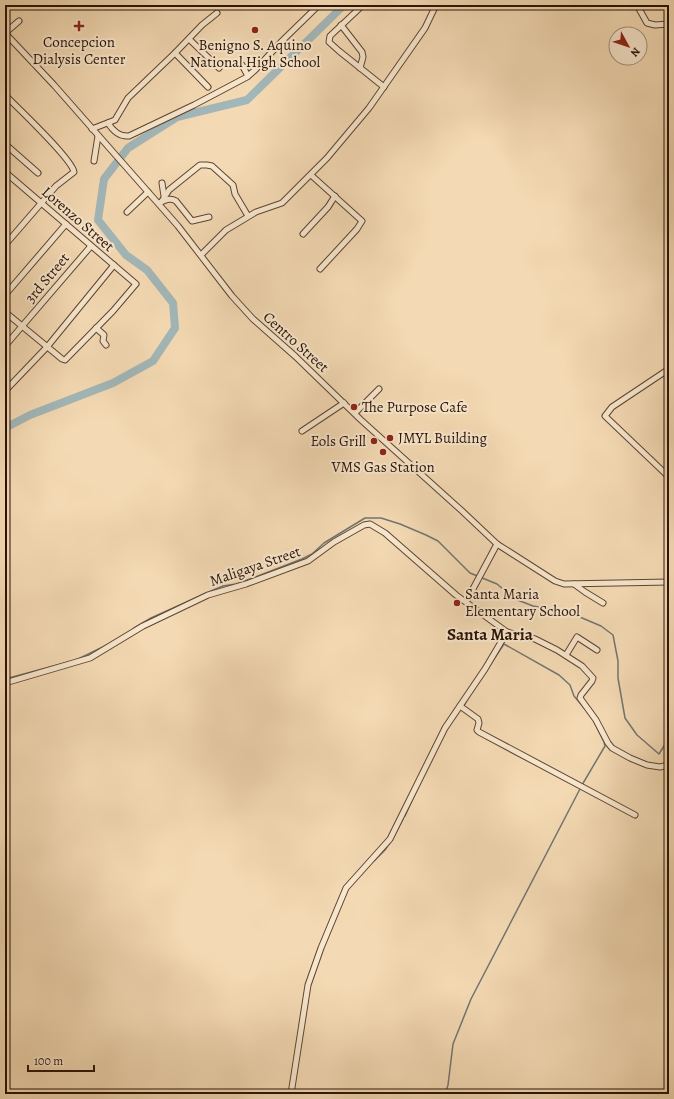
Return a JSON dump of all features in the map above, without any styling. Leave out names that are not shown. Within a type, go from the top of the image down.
[{"type":"street","points":[[108,123],[115,132],[120,135],[129,136],[194,105],[248,76],[319,5]]},
{"type":"street","points":[[363,5],[330,36],[329,42],[338,51],[384,87]]},
{"type":"street","points":[[201,255],[226,230],[262,209],[282,203],[331,153],[368,110],[425,28],[436,5]]},
{"type":"street","points":[[637,5],[647,23],[655,25],[669,24]]},
{"type":"street","points":[[92,129],[114,120],[128,98],[202,25],[217,13]]},
{"type":"street","points":[[5,33],[19,21]]},
{"type":"street","points":[[341,25],[362,52],[363,57],[360,68]]},
{"type":"street","name":"Centro Street","points":[[5,33],[54,85],[134,177],[160,202],[237,302],[253,319],[295,356],[497,544],[555,581],[564,584],[574,584]]},
{"type":"street","points":[[189,38],[219,68]]},
{"type":"street","points":[[175,53],[208,87]]},
{"type":"street","points":[[242,65],[248,76]]},
{"type":"street","points":[[5,96],[62,154],[74,170],[72,174],[62,181],[41,203],[5,245]]},
{"type":"street","points":[[94,161],[99,137]]},
{"type":"street","points":[[5,144],[38,173]]},
{"type":"street","points":[[160,202],[168,190],[200,165],[207,165],[212,166],[233,186],[235,194],[248,216]]},
{"type":"street","points":[[310,175],[362,219],[358,230],[320,269]]},
{"type":"street","name":"Lorenzo Street","points":[[6,176],[41,203],[136,283],[113,311],[96,328]]},
{"type":"street","points":[[162,183],[164,196]]},
{"type":"street","points":[[126,212],[148,192]]},
{"type":"street","points":[[303,234],[328,207],[335,196]]},
{"type":"street","points":[[160,202],[173,199],[192,221],[209,217]]},
{"type":"street","points":[[5,295],[66,224]]},
{"type":"street","name":"3rd Street","points":[[5,346],[91,246]]},
{"type":"street","points":[[5,392],[47,347],[114,265]]},
{"type":"street","points":[[5,312],[62,360],[66,359],[96,328],[104,335],[103,341],[106,345]]},
{"type":"street","points":[[669,369],[612,407],[604,416],[669,477]]},
{"type":"street","points":[[355,413],[379,389]]},
{"type":"street","points":[[302,431],[344,403]]},
{"type":"street","name":"Maligaya Street","points":[[5,683],[90,658],[143,626],[208,595],[246,584],[308,561],[329,545],[367,524],[373,525],[385,533],[446,587],[506,632]]},
{"type":"street","points":[[466,602],[497,544]]},
{"type":"street","points":[[574,584],[669,582]]},
{"type":"street","points":[[574,584],[603,602]]},
{"type":"street","points":[[291,1094],[308,985],[321,948],[346,888],[390,839],[445,728],[485,669],[506,632],[539,641],[566,655],[582,666],[592,676],[592,681],[580,698],[596,720],[612,748],[647,765],[660,767],[669,765]]},
{"type":"street","points":[[566,655],[577,637],[597,650]]},
{"type":"street","points":[[460,706],[478,719],[479,723],[477,730],[479,732],[636,815]]},
{"type":"waterway","points":[[5,428],[30,415],[113,383],[153,361],[175,328],[173,303],[147,270],[126,255],[98,220],[104,179],[128,148],[177,117],[247,100],[344,5]]},
{"type":"waterway","points":[[134,628],[151,618],[223,586],[236,584],[302,559],[312,554],[324,543],[365,518],[381,518],[400,524],[438,541],[470,573],[497,584],[515,599],[533,606],[568,612],[601,626],[613,635],[618,661],[618,678],[625,718],[637,735],[659,754],[669,738]]},
{"type":"waterway","points":[[5,679],[76,660],[111,643]]},
{"type":"waterway","points":[[490,665],[504,644],[559,675],[570,685],[574,696],[585,709]]},
{"type":"waterway","points":[[463,707],[470,695]]},
{"type":"waterway","points":[[582,785],[605,746],[594,722]]},
{"type":"waterway","points":[[405,816],[419,785]]},
{"type":"waterway","points":[[445,1094],[448,1085],[453,1044],[471,999],[581,787]]},
{"type":"waterway","points":[[394,836],[403,819]]},
{"type":"waterway","points":[[374,861],[385,850],[391,841]]},
{"type":"place","name":"Concepcion Dialysis Center","points":[[79,26]]},
{"type":"place","name":"Benigno S. Aquino National High School","points":[[255,30]]},
{"type":"place","name":"The Purpose Cafe","points":[[354,407]]},
{"type":"place","name":"JMYL Building","points":[[390,438]]},
{"type":"place","name":"Eols Grill","points":[[374,441]]},
{"type":"place","name":"VMS Gas Station","points":[[383,452]]},
{"type":"place","name":"Santa Maria Elementary School","points":[[457,603]]},
{"type":"district","name":"Santa Maria","points":[[490,634]]}]
